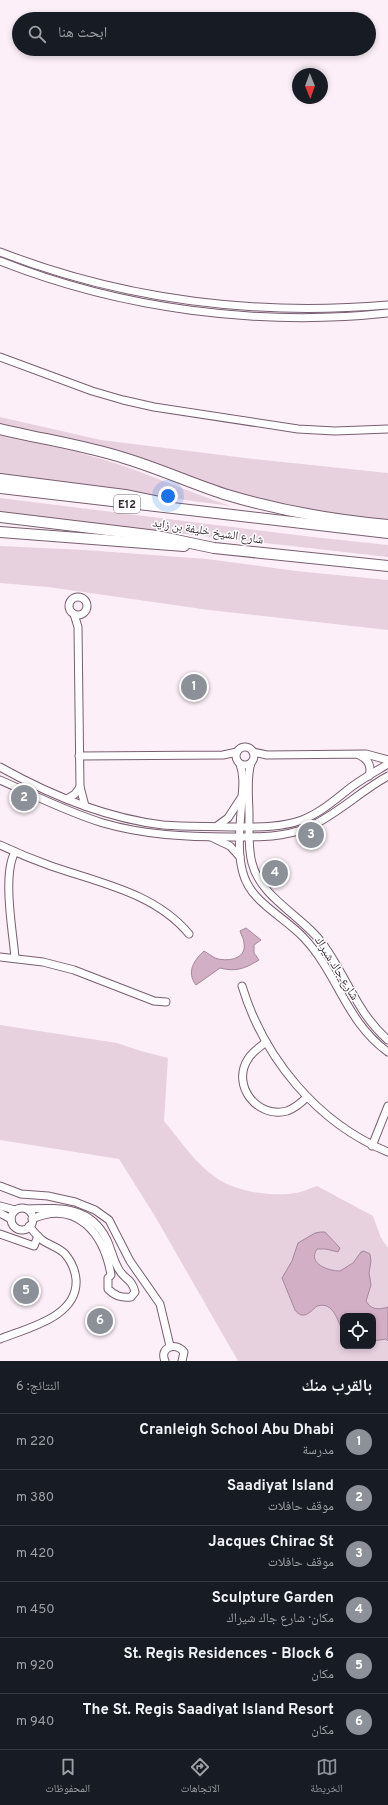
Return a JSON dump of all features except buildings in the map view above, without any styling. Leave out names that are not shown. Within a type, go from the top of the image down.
[{"type":"highway","points":[[0,429],[73,444],[123,457],[222,493],[247,500],[341,519],[388,525]]},
{"type":"highway","points":[[0,479],[138,497],[162,502],[185,511]]},
{"type":"highway","name":"شارع الشيخ خليفة بن زايد","points":[[0,488],[388,534]]},
{"type":"highway","name":"شارع الشيخ خليفة بن زايد","points":[[0,518],[157,536],[214,548],[388,566]]},
{"type":"highway","points":[[0,532],[214,548]]},
{"type":"highway","points":[[0,538],[70,538]]},
{"type":"street","points":[[0,252],[99,283],[142,293],[192,301],[276,308],[348,308],[388,305]]},
{"type":"street","points":[[0,261],[30,272],[92,290],[140,301],[189,309],[275,316],[340,316],[388,313]]},
{"type":"street","points":[[0,357],[102,394],[154,407],[298,430],[335,431],[388,429]]},
{"type":"street","points":[[78,627],[87,607],[86,601],[77,598],[70,603],[70,610],[74,614],[78,627],[80,787],[85,806]]},
{"type":"street","points":[[74,614],[78,616],[85,613]]},
{"type":"street","points":[[79,756],[222,755],[236,752],[243,747],[249,748],[253,752],[267,755],[370,754],[388,760]]},
{"type":"street","points":[[236,752],[236,757],[239,763]]},
{"type":"street","points":[[252,762],[254,756],[253,752]]},
{"type":"street","points":[[222,755],[247,765],[267,755]]},
{"type":"street","points":[[359,755],[365,758],[368,763],[370,768],[369,776]]},
{"type":"street","name":"شارع جاك شيراك","points":[[252,762],[248,773],[245,833],[240,858],[243,874],[251,891],[264,904],[290,924],[311,945],[324,964],[357,1023],[369,1036],[388,1052]]},
{"type":"street","name":"شارع جاك شيراك","points":[[239,763],[242,774],[245,833],[256,874],[263,886],[306,925],[319,939],[330,953],[360,1008],[375,1028],[388,1040]]},
{"type":"street","points":[[0,780],[49,803],[85,817],[119,827],[164,834],[209,836],[245,833],[302,820],[322,810],[388,764]]},
{"type":"street","points":[[0,767],[85,806],[144,822],[179,826],[211,827],[245,833]]},
{"type":"street","points":[[164,834],[179,832],[245,833],[278,836],[310,826],[340,809],[388,776]]},
{"type":"street","points":[[67,799],[75,794],[80,787]]},
{"type":"street","points":[[211,827],[220,824],[228,818],[242,796]]},
{"type":"street","points":[[209,836],[232,848],[240,858]]},
{"type":"street","points":[[0,846],[51,866],[112,885],[137,895],[180,923],[189,934]]},
{"type":"street","points":[[15,852],[10,860],[8,884],[15,958]]},
{"type":"street","points":[[0,957],[43,962],[74,970],[154,1001],[166,1002]]},
{"type":"street","points":[[242,986],[252,1015],[266,1042],[283,1067],[307,1097],[338,1124],[372,1146],[388,1152]]},
{"type":"street","points":[[266,1042],[251,1055],[244,1069],[243,1085],[250,1099],[264,1109],[281,1112],[297,1106],[307,1097]]},
{"type":"street","points":[[372,1146],[388,1106]]},
{"type":"street","points":[[0,1186],[21,1194],[48,1196],[75,1202],[95,1210],[109,1220],[130,1261],[160,1304],[170,1346]]},
{"type":"street","points":[[0,1206],[15,1210],[21,1208],[61,1208],[69,1209],[84,1216],[99,1228],[106,1239],[120,1274],[133,1285],[135,1292],[131,1297],[122,1298],[108,1289],[108,1278],[111,1275],[102,1246],[95,1233],[83,1221],[59,1213],[44,1214],[23,1229],[16,1228],[11,1219],[0,1213]]},
{"type":"street","points":[[0,1339],[59,1314],[74,1296],[76,1287],[72,1264],[65,1253],[38,1236],[31,1223],[31,1214],[27,1209]]},
{"type":"street","points":[[11,1219],[15,1210]]},
{"type":"street","points":[[0,1234],[34,1246],[38,1236]]},
{"type":"street","points":[[111,1275],[120,1274]]},
{"type":"street","points":[[165,1361],[163,1354],[170,1346],[180,1347],[184,1352],[182,1361]]},
{"type":"shaded area","points":[[0,417],[101,440],[253,459],[388,473],[388,523],[264,502],[93,448],[0,423]]},
{"type":"shaded area","points":[[0,435],[102,459],[231,506],[0,476]]},
{"type":"shaded area","points":[[0,498],[388,545],[388,557],[0,513]]},
{"type":"shaded area","points":[[0,546],[85,550],[207,559],[296,571],[388,580],[388,630],[209,610],[48,587],[0,583]]},
{"type":"shaded area","points":[[246,928],[261,940],[254,945],[254,953],[259,960],[240,969],[231,970],[220,968],[196,985],[193,980],[192,966],[200,955],[204,951],[215,958],[225,960],[239,956],[244,949],[244,942],[240,931]]},
{"type":"shaded area","points":[[0,1025],[117,1043],[168,1058],[164,1121],[196,1160],[210,1173],[218,1179],[235,1187],[267,1194],[296,1193],[317,1186],[373,1216],[381,1238],[388,1248],[388,1361],[238,1361],[156,1218],[119,1159],[0,1140]]},
{"type":"shaded area","points":[[325,1232],[340,1248],[338,1252],[326,1249],[317,1249],[315,1259],[317,1263],[330,1270],[340,1271],[353,1263],[361,1252],[364,1251],[370,1254],[371,1261],[369,1273],[371,1285],[366,1301],[373,1308],[381,1309],[388,1307],[388,1341],[386,1339],[376,1341],[376,1313],[340,1313],[340,1325],[334,1313],[327,1306],[317,1306],[309,1313],[304,1315],[301,1315],[295,1310],[282,1278],[292,1261],[298,1243],[315,1233]]},
{"type":"place","name":"Cranleigh School Abu Dhabi","points":[[194,687]]},
{"type":"place","name":"Saadiyat Island","points":[[24,798]]},
{"type":"place","name":"Jacques Chirac St","points":[[311,835]]},
{"type":"place","name":"Sculpture Garden","points":[[275,873]]},
{"type":"place","name":"St. Regis Residences - Block 6","points":[[26,1291]]},
{"type":"place","name":"The St. Regis Saadiyat Island Resort","points":[[100,1321]]}]
